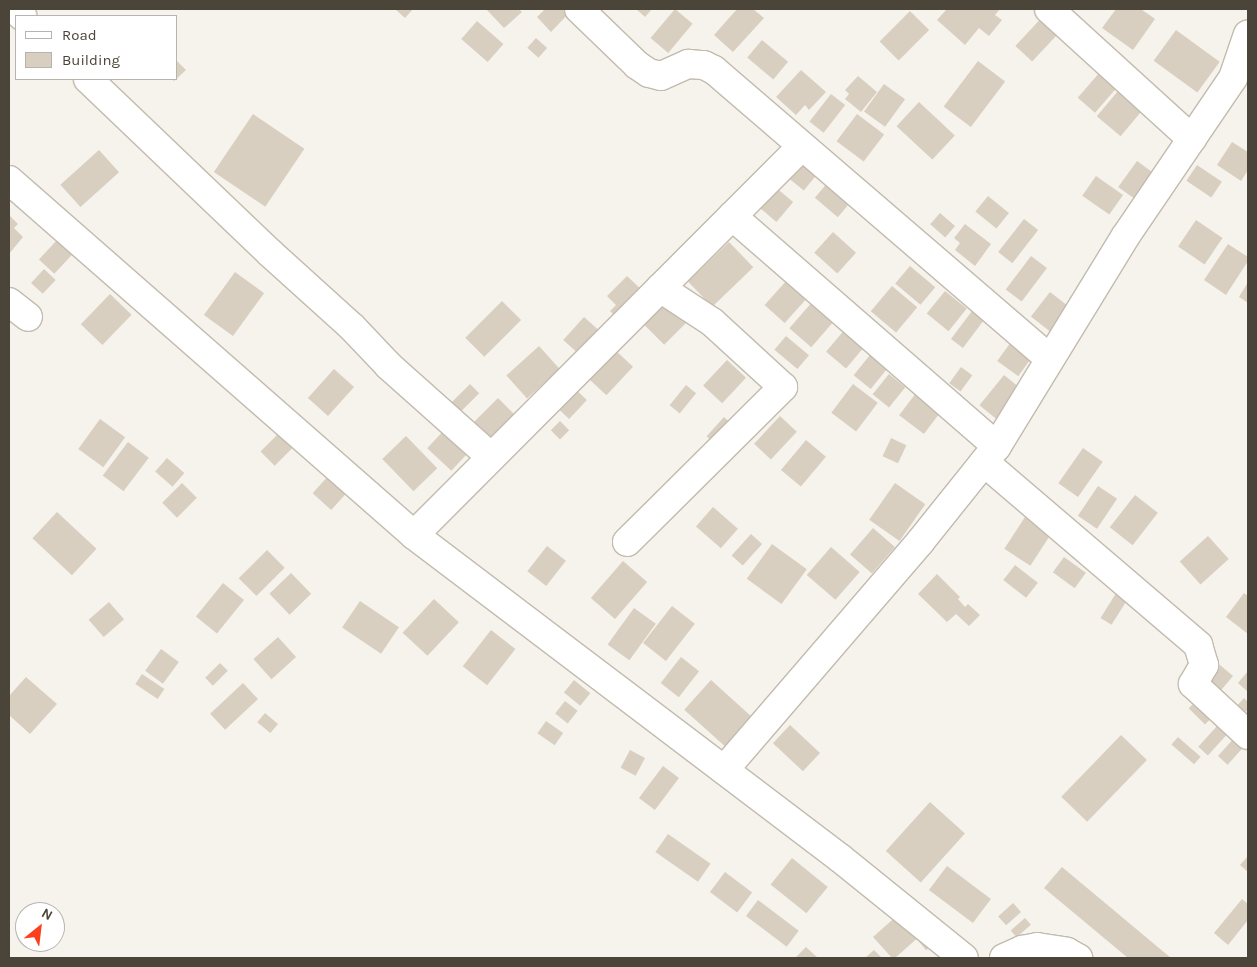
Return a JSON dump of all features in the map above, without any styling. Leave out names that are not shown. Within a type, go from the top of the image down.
[{"type":"street","points":[[579,9],[637,65],[649,73],[661,76],[688,64],[704,65],[714,70],[1050,359]]},
{"type":"street","points":[[1049,9],[1192,139]]},
{"type":"street","points":[[724,770],[920,542],[990,454],[1125,237],[1232,78],[1248,34]]},
{"type":"street","points":[[89,80],[269,252],[352,328],[396,372],[455,422],[491,457]]},
{"type":"street","points":[[414,535],[802,146]]},
{"type":"street","points":[[9,180],[414,535],[840,858],[964,958]]},
{"type":"street","points":[[732,216],[1198,646],[1204,665],[1193,684],[1248,735]]},
{"type":"street","points":[[627,542],[784,387],[712,322],[660,288]]},
{"type":"street","points":[[1004,958],[1022,950],[1037,947],[1067,952],[1078,958]]},
{"type":"building","points":[[395,9],[413,9],[405,18]]},
{"type":"building","points":[[486,9],[519,9],[522,12],[504,28]]},
{"type":"building","points":[[545,9],[568,9],[571,11],[551,32],[537,17]]},
{"type":"building","points":[[636,9],[652,9],[645,17]]},
{"type":"building","points":[[675,9],[693,24],[668,53],[651,38]]},
{"type":"building","points":[[737,9],[753,9],[764,18],[733,52],[714,35]]},
{"type":"building","points":[[947,9],[1000,9],[995,15],[1002,20],[989,36],[979,28],[965,45],[937,20]]},
{"type":"building","points":[[1116,9],[1141,9],[1155,19],[1133,50],[1102,28]]},
{"type":"building","points":[[910,11],[929,30],[899,60],[880,41]]},
{"type":"building","points":[[1046,13],[1063,29],[1032,62],[1015,46]]},
{"type":"building","points":[[477,21],[503,44],[488,62],[461,39]]},
{"type":"building","points":[[1176,30],[1220,62],[1197,92],[1154,61]]},
{"type":"building","points":[[536,38],[547,48],[538,58],[527,48]]},
{"type":"building","points":[[762,40],[788,62],[773,79],[747,58]]},
{"type":"building","points":[[978,61],[1005,81],[971,127],[944,107]]},
{"type":"building","points":[[178,62],[186,70],[178,77]]},
{"type":"building","points":[[801,70],[826,92],[809,110],[805,105],[796,115],[776,97]]},
{"type":"building","points":[[1100,72],[1117,87],[1095,113],[1078,98]]},
{"type":"building","points":[[858,76],[877,92],[861,112],[845,99],[849,94],[845,90]]},
{"type":"building","points":[[884,84],[905,99],[885,127],[864,112]]},
{"type":"building","points":[[1118,91],[1142,111],[1121,136],[1097,116]]},
{"type":"building","points":[[831,94],[845,105],[824,133],[809,122]]},
{"type":"building","points":[[919,102],[955,135],[932,160],[896,126]]},
{"type":"building","points":[[253,114],[304,149],[265,207],[214,172]]},
{"type":"building","points":[[857,114],[884,134],[864,162],[837,141]]},
{"type":"building","points":[[1232,142],[1248,152],[1248,170],[1241,181],[1217,165]]},
{"type":"building","points":[[99,150],[119,172],[80,207],[60,185]]},
{"type":"building","points":[[800,154],[820,170],[804,191],[784,174]]},
{"type":"building","points":[[1137,161],[1155,174],[1136,200],[1118,187]]},
{"type":"building","points":[[1197,165],[1222,182],[1211,198],[1186,181]]},
{"type":"building","points":[[1096,176],[1123,195],[1109,215],[1082,196]]},
{"type":"building","points":[[829,181],[852,200],[838,217],[815,198]]},
{"type":"building","points":[[774,186],[793,202],[776,222],[757,206]]},
{"type":"building","points":[[988,196],[1009,213],[996,229],[975,212]]},
{"type":"building","points":[[940,213],[955,226],[945,237],[930,224]]},
{"type":"building","points":[[9,215],[18,224],[14,228],[23,237],[9,254]]},
{"type":"building","points":[[1024,219],[1038,230],[1012,263],[998,252]]},
{"type":"building","points":[[1196,220],[1223,238],[1205,264],[1178,247]]},
{"type":"building","points":[[965,224],[991,244],[975,266],[955,250],[960,243],[954,238]]},
{"type":"building","points":[[833,232],[856,253],[837,274],[814,253]]},
{"type":"building","points":[[58,239],[73,253],[54,274],[39,259]]},
{"type":"building","points":[[729,242],[753,267],[712,307],[688,282]]},
{"type":"building","points":[[1228,244],[1248,257],[1248,261],[1226,295],[1204,280]]},
{"type":"building","points":[[1031,256],[1047,268],[1022,302],[1006,290]]},
{"type":"building","points":[[910,266],[935,287],[920,305],[895,284]]},
{"type":"building","points":[[44,269],[56,280],[43,294],[31,283]]},
{"type":"building","points":[[235,272],[264,293],[233,336],[204,315]]},
{"type":"building","points":[[627,276],[646,294],[620,321],[610,311],[616,305],[607,296]]},
{"type":"building","points":[[788,279],[808,297],[785,323],[765,305]]},
{"type":"building","points":[[1248,282],[1248,303],[1239,297]]},
{"type":"building","points":[[892,286],[917,307],[896,332],[871,311]]},
{"type":"building","points":[[945,291],[967,309],[949,331],[927,314]]},
{"type":"building","points":[[1050,292],[1069,307],[1050,331],[1031,316]]},
{"type":"building","points":[[110,294],[132,315],[102,345],[81,324]]},
{"type":"building","points":[[667,298],[689,320],[664,345],[642,323]]},
{"type":"building","points":[[502,301],[521,320],[484,357],[465,338]]},
{"type":"building","points":[[813,301],[835,320],[811,347],[789,328]]},
{"type":"building","points":[[972,311],[984,320],[963,348],[951,339]]},
{"type":"building","points":[[584,317],[602,333],[581,356],[563,340]]},
{"type":"building","points":[[846,328],[866,345],[846,368],[826,352]]},
{"type":"building","points":[[1016,335],[1037,350],[1018,376],[997,361]]},
{"type":"building","points":[[786,336],[809,355],[797,369],[774,350]]},
{"type":"building","points":[[539,346],[560,369],[527,398],[506,375]]},
{"type":"building","points":[[614,349],[633,367],[606,395],[587,378]]},
{"type":"building","points":[[870,355],[887,369],[871,389],[854,375]]},
{"type":"building","points":[[727,360],[746,378],[722,403],[703,386]]},
{"type":"building","points":[[961,367],[972,375],[961,391],[949,383]]},
{"type":"building","points":[[334,369],[354,387],[328,416],[308,398]]},
{"type":"building","points":[[889,374],[905,387],[889,407],[873,394]]},
{"type":"building","points":[[1004,375],[1020,388],[996,419],[979,405]]},
{"type":"building","points":[[470,384],[479,393],[459,413],[450,404]]},
{"type":"building","points":[[853,384],[878,403],[856,431],[831,413]]},
{"type":"building","points":[[686,385],[696,393],[680,413],[670,405]]},
{"type":"building","points":[[573,387],[587,400],[569,419],[555,406]]},
{"type":"building","points":[[916,393],[941,412],[924,434],[899,415]]},
{"type":"building","points":[[498,398],[517,417],[489,445],[470,426]]},
{"type":"building","points":[[780,416],[797,432],[771,459],[754,444]]},
{"type":"building","points":[[724,417],[734,426],[716,445],[707,436]]},
{"type":"building","points":[[100,419],[125,437],[103,467],[78,449]]},
{"type":"building","points":[[560,421],[569,430],[560,439],[551,430]]},
{"type":"building","points":[[447,427],[471,450],[451,471],[427,448]]},
{"type":"building","points":[[281,431],[295,445],[275,466],[260,452]]},
{"type":"building","points":[[406,436],[437,468],[414,491],[382,459]]},
{"type":"building","points":[[891,438],[906,445],[898,463],[883,456]]},
{"type":"building","points":[[806,440],[826,457],[801,487],[781,470]]},
{"type":"building","points":[[128,442],[149,458],[123,491],[103,476]]},
{"type":"building","points":[[1083,448],[1103,462],[1078,497],[1058,483]]},
{"type":"building","points":[[167,458],[184,473],[173,487],[155,472]]},
{"type":"building","points":[[330,474],[349,491],[331,510],[313,493]]},
{"type":"building","points":[[182,483],[197,498],[177,518],[162,503]]},
{"type":"building","points":[[895,483],[925,504],[899,541],[869,520]]},
{"type":"building","points":[[1098,486],[1117,499],[1097,529],[1078,516]]},
{"type":"building","points":[[1135,495],[1158,513],[1133,545],[1110,527]]},
{"type":"building","points":[[713,507],[738,529],[721,548],[696,527]]},
{"type":"building","points":[[57,512],[96,549],[72,575],[32,538]]},
{"type":"building","points":[[1025,517],[1051,534],[1030,566],[1004,549]]},
{"type":"building","points":[[873,528],[895,547],[872,573],[850,554]]},
{"type":"building","points":[[751,534],[762,544],[743,566],[732,556]]},
{"type":"building","points":[[1208,536],[1229,559],[1201,584],[1180,561]]},
{"type":"building","points":[[772,544],[807,569],[782,604],[747,579]]},
{"type":"building","points":[[547,546],[566,561],[546,586],[527,571]]},
{"type":"building","points":[[831,547],[860,572],[835,600],[807,575]]},
{"type":"building","points":[[267,550],[285,568],[256,596],[239,578]]},
{"type":"building","points":[[1064,557],[1086,573],[1075,588],[1053,572]]},
{"type":"building","points":[[623,561],[647,582],[615,619],[591,598]]},
{"type":"building","points":[[1015,565],[1038,583],[1026,598],[1003,580]]},
{"type":"building","points":[[291,573],[311,594],[290,615],[269,594]]},
{"type":"building","points":[[937,574],[960,597],[958,599],[965,607],[968,604],[980,615],[969,626],[956,614],[947,622],[918,594]]},
{"type":"building","points":[[223,583],[244,600],[217,633],[196,616]]},
{"type":"building","points":[[1118,590],[1129,597],[1112,625],[1101,618]]},
{"type":"building","points":[[1244,593],[1248,596],[1248,634],[1226,617]]},
{"type":"building","points":[[434,599],[459,622],[427,656],[403,633]]},
{"type":"building","points":[[360,601],[399,627],[381,654],[342,628]]},
{"type":"building","points":[[109,602],[124,619],[104,637],[89,620]]},
{"type":"building","points":[[672,606],[695,624],[666,661],[643,643]]},
{"type":"building","points":[[634,608],[656,624],[629,660],[608,644]]},
{"type":"building","points":[[491,630],[515,649],[487,685],[463,666]]},
{"type":"building","points":[[278,637],[296,657],[272,679],[253,659]]},
{"type":"building","points":[[161,649],[179,662],[163,684],[145,671]]},
{"type":"building","points":[[681,657],[699,671],[679,697],[661,683]]},
{"type":"building","points":[[220,663],[228,671],[213,686],[205,678]]},
{"type":"building","points":[[1220,665],[1233,676],[1216,696],[1203,685]]},
{"type":"building","points":[[1248,671],[1248,692],[1238,683]]},
{"type":"building","points":[[142,674],[164,689],[158,699],[135,684]]},
{"type":"building","points":[[26,677],[57,704],[30,734],[9,715],[9,696]]},
{"type":"building","points":[[574,680],[590,693],[580,706],[564,692]]},
{"type":"building","points":[[711,680],[753,718],[727,748],[684,710]]},
{"type":"building","points":[[243,683],[258,699],[225,730],[210,714]]},
{"type":"building","points":[[1200,697],[1216,713],[1205,725],[1189,708]]},
{"type":"building","points":[[1244,698],[1248,702],[1248,709],[1244,714],[1236,707]]},
{"type":"building","points":[[565,701],[578,711],[568,723],[555,714]]},
{"type":"building","points":[[265,713],[278,724],[270,733],[257,722]]},
{"type":"building","points":[[546,721],[563,733],[555,745],[537,733]]},
{"type":"building","points":[[790,725],[820,753],[803,771],[773,743]]},
{"type":"building","points":[[1217,726],[1227,735],[1208,756],[1198,747]]},
{"type":"building","points":[[1121,735],[1147,760],[1087,822],[1061,797]]},
{"type":"building","points":[[1236,736],[1246,745],[1228,765],[1218,756]]},
{"type":"building","points":[[1178,737],[1201,757],[1194,764],[1171,745]]},
{"type":"building","points":[[630,750],[645,758],[636,776],[621,768]]},
{"type":"building","points":[[663,766],[679,778],[655,810],[639,798]]},
{"type":"building","points":[[930,802],[965,833],[921,882],[886,851]]},
{"type":"building","points":[[668,834],[711,864],[698,882],[655,852]]},
{"type":"building","points":[[1248,856],[1248,872],[1240,865]]},
{"type":"building","points":[[792,858],[828,887],[806,913],[771,884]]},
{"type":"building","points":[[947,866],[991,899],[973,923],[929,890]]},
{"type":"building","points":[[1062,867],[1171,958],[1128,958],[1044,888]]},
{"type":"building","points":[[725,872],[752,892],[737,912],[710,892]]},
{"type":"building","points":[[1242,899],[1248,904],[1248,920],[1228,945],[1214,933]]},
{"type":"building","points":[[758,900],[799,931],[787,947],[746,916]]},
{"type":"building","points":[[1013,903],[1021,912],[1006,925],[998,916]]},
{"type":"building","points":[[901,912],[921,935],[895,958],[892,958],[873,937]]},
{"type":"building","points":[[1025,918],[1031,925],[1017,937],[1011,930]]},
{"type":"building","points":[[928,932],[936,942],[926,950],[918,940]]},
{"type":"building","points":[[806,947],[818,958],[795,958]]},
{"type":"building","points":[[874,950],[882,958],[865,958]]}]
